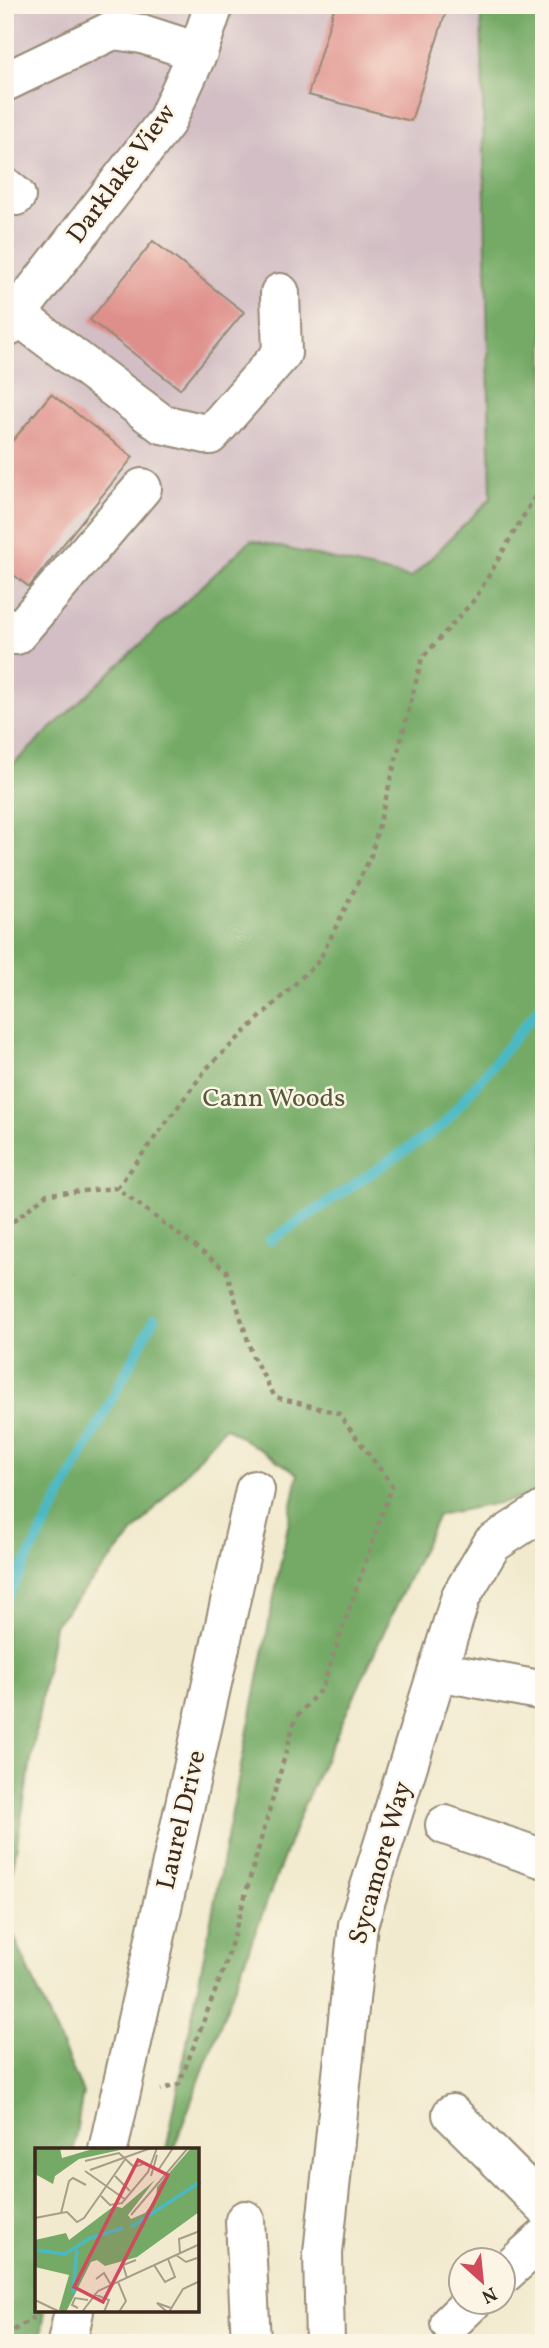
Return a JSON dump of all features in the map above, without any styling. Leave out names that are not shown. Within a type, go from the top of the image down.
[{"type":"street","name":"Darklake View","points":[[11,322],[166,122],[198,51],[214,5]]},
{"type":"street","points":[[5,82],[113,30],[142,34],[198,51]]},
{"type":"street","points":[[11,322],[162,424],[210,435],[282,353],[281,293]]},
{"type":"street","points":[[5,626],[16,635],[142,488]]},
{"type":"street","name":"Laurel Drive","points":[[108,2148],[255,1490]]},
{"type":"street","name":"Sycamore Way","points":[[325,2343],[323,2253],[358,1925],[461,1596],[492,1544],[544,1510]]},
{"type":"street","points":[[438,1671],[544,1691]]},
{"type":"street","points":[[445,1825],[544,1858]]},
{"type":"street","points":[[452,2114],[544,2206]]},
{"type":"street","points":[[245,2220],[251,2343]]},
{"type":"street","points":[[518,2261],[544,2238]]},
{"type":"street","points":[[67,2343],[74,2313]]},
{"type":"path","points":[[117,1188],[207,1068],[319,961],[371,856],[422,658],[475,600],[541,485],[544,474]]},
{"type":"path","points":[[5,2336],[40,2313]]},
{"type":"shaded area","points":[[5,5],[481,5],[491,498],[411,578],[251,541],[5,772]]},
{"type":"green space","name":"Cann Woods","points":[[481,5],[544,5],[544,1494],[438,1515],[302,1809],[174,2148],[166,2148],[298,1474],[225,1427],[54,1625],[5,1914],[5,772],[251,540],[411,578],[491,498]]},
{"type":"green space","points":[[5,1916],[83,2093],[73,2148],[35,2148],[35,2313],[45,2313],[40,2343],[5,2343]]},
{"type":"building","points":[[335,5],[448,5],[411,121],[308,95]]},
{"type":"building","points":[[153,241],[244,312],[180,389],[90,320]]},
{"type":"building","points":[[51,394],[133,457],[29,587],[5,568],[5,450]]},
{"type":"waterway","points":[[270,1241],[443,1125],[544,1002]]},
{"type":"waterway","points":[[5,1602],[154,1319]]}]
